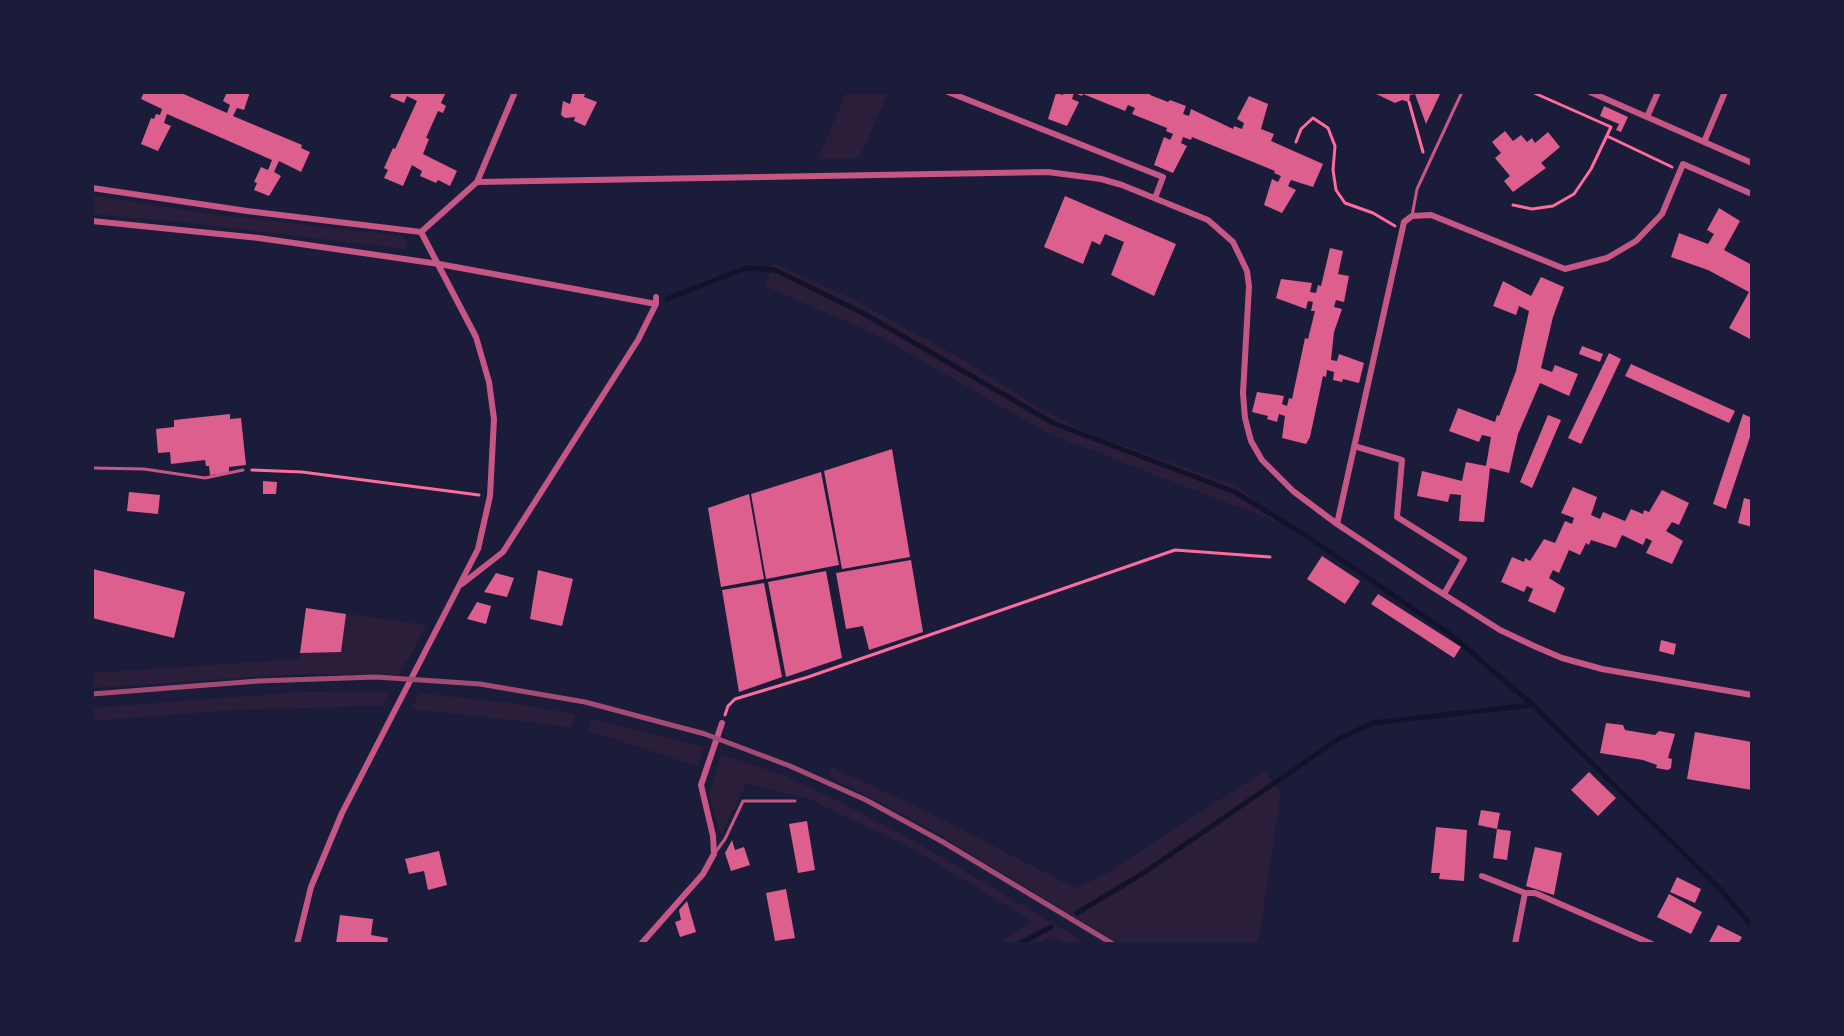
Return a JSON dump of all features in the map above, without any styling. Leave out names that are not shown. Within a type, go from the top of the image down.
[{"type":"street","points":[[92,188],[421,232],[477,182],[515,92]]},
{"type":"street","points":[[948,92],[1163,177],[1155,198]]},
{"type":"street","points":[[1590,92],[1752,163]]},
{"type":"street","points":[[1647,117],[1658,92]]},
{"type":"street","points":[[1704,142],[1725,92]]},
{"type":"street","points":[[1337,524],[1404,222],[1412,216],[1431,215],[1565,269],[1607,258],[1636,241],[1662,214],[1683,164],[1752,194]]},
{"type":"street","points":[[477,182],[1048,172],[1101,179],[1155,198],[1208,220],[1233,242],[1247,271],[1249,286],[1243,393],[1251,441],[1276,477],[1337,524],[1500,630],[1562,658],[1602,669],[1752,695]]},
{"type":"street","points":[[92,221],[259,238],[656,300],[638,340],[503,552],[460,586]]},
{"type":"street","points":[[297,944],[311,887],[342,813],[478,549],[490,496],[494,431],[489,382],[476,337],[421,232]]},
{"type":"street","points":[[1354,446],[1402,460],[1397,517],[1464,559],[1444,594]]},
{"type":"street","points":[[641,944],[703,874],[714,854],[701,785],[722,723]]},
{"type":"street","points":[[1482,876],[1525,893],[1535,893],[1652,944]]},
{"type":"street","points":[[1515,944],[1525,893]]},
{"type":"lane","points":[[1412,216],[1417,189],[1462,92]]},
{"type":"lane","points":[[92,468],[144,469],[205,478],[243,470]]},
{"type":"lane","points":[[714,854],[725,839],[743,801],[795,801]]},
{"type":"path","points":[[1513,205],[1532,209],[1553,206],[1574,194],[1591,169],[1611,127],[1532,92]]},
{"type":"path","points":[[1409,102],[1427,167]]},
{"type":"path","points":[[1296,142],[1301,129],[1313,118],[1328,128],[1335,146],[1333,170],[1336,190],[1345,203],[1373,213],[1401,230]]},
{"type":"path","points":[[1607,136],[1680,171]]},
{"type":"path","points":[[243,470],[302,472],[490,496]]},
{"type":"path","points":[[722,723],[728,706],[735,699],[808,677],[1175,550],[1270,557]]},
{"type":"shaded area","points":[[846,92],[889,92],[859,158],[818,159]]},
{"type":"shaded area","points":[[92,195],[202,213],[403,236],[408,244],[404,249],[92,214]]},
{"type":"shaded area","points":[[774,263],[851,298],[960,358],[1043,410],[1093,435],[1238,486],[1282,524],[1047,433],[879,336],[765,286]]},
{"type":"shaded area","points":[[306,608],[427,625],[399,675],[300,674],[92,688],[92,673],[299,659]]},
{"type":"shaded area","points":[[390,691],[382,706],[234,710],[92,721],[92,708],[301,692]]},
{"type":"shaded area","points":[[419,693],[575,714],[571,727],[411,709]]},
{"type":"shaded area","points":[[592,719],[704,747],[698,766],[587,731]]},
{"type":"shaded area","points":[[721,754],[785,776],[832,798],[916,842],[1088,944],[1065,944],[1051,936],[1038,944],[996,944],[1033,922],[913,849],[807,798],[746,784],[721,835],[709,795]]},
{"type":"shaded area","points":[[831,767],[916,806],[1075,888],[1102,876],[1264,771],[1281,793],[1258,944],[1119,944],[925,826],[828,776]]},
{"type":"building","points":[[144,92],[179,92],[227,113],[230,105],[223,101],[227,92],[250,92],[244,110],[237,108],[233,116],[302,145],[301,148],[310,152],[301,172],[279,161],[274,172],[281,176],[269,196],[254,190],[257,183],[254,182],[261,167],[268,170],[272,160],[167,114],[164,123],[171,126],[158,151],[141,144],[151,118],[160,115],[162,109],[141,99]]},
{"type":"building","points":[[392,92],[446,92],[441,103],[446,106],[443,113],[438,111],[426,138],[429,139],[423,154],[457,171],[450,186],[420,176],[422,171],[412,165],[403,186],[384,178],[388,170],[384,168],[417,101],[407,96],[404,103],[390,97]]},
{"type":"building","points":[[573,92],[585,94],[584,97],[597,102],[585,126],[574,121],[575,117],[565,118],[561,115],[563,101],[570,104]]},
{"type":"building","points":[[1064,92],[1151,92],[1150,95],[1186,106],[1183,114],[1189,116],[1191,109],[1233,129],[1234,126],[1242,129],[1244,123],[1237,119],[1249,96],[1268,104],[1261,129],[1274,134],[1271,141],[1323,164],[1313,187],[1291,180],[1288,186],[1296,190],[1282,213],[1264,205],[1272,179],[1278,182],[1281,176],[1275,171],[1192,137],[1191,140],[1183,137],[1181,143],[1187,146],[1173,173],[1154,165],[1164,137],[1170,140],[1173,134],[1166,131],[1167,128],[1132,114],[1135,108],[1128,105],[1125,111],[1074,93],[1072,99],[1079,102],[1067,126],[1048,119],[1056,93],[1063,95]]},
{"type":"building","points":[[1372,92],[1441,92],[1426,124],[1415,94],[1410,95],[1409,102],[1402,100],[1395,103]]},
{"type":"building","points":[[1604,106],[1628,117],[1621,132],[1616,130],[1619,124],[1600,116]]},
{"type":"building","points":[[1505,131],[1513,141],[1521,135],[1527,142],[1532,138],[1535,143],[1548,132],[1560,147],[1541,163],[1546,168],[1513,192],[1504,181],[1510,176],[1495,158],[1501,153],[1492,142]]},
{"type":"building","points":[[1065,196],[1176,244],[1154,296],[1111,275],[1124,242],[1105,234],[1100,245],[1092,241],[1083,264],[1044,247]]},
{"type":"building","points":[[1719,208],[1740,221],[1724,250],[1752,265],[1752,340],[1729,328],[1749,292],[1708,270],[1671,257],[1679,233],[1708,244],[1714,234],[1707,230]]},
{"type":"building","points":[[1330,248],[1343,251],[1338,274],[1349,276],[1344,302],[1336,300],[1334,307],[1342,309],[1334,332],[1331,360],[1337,361],[1339,354],[1364,363],[1359,383],[1333,380],[1334,372],[1327,370],[1306,444],[1282,438],[1285,416],[1279,414],[1277,422],[1252,412],[1257,392],[1284,396],[1282,404],[1287,406],[1289,398],[1292,399],[1305,338],[1308,339],[1315,311],[1311,311],[1313,302],[1308,301],[1306,309],[1276,298],[1281,279],[1312,283],[1310,292],[1316,293],[1318,285],[1321,286]]},
{"type":"building","points":[[1541,277],[1564,287],[1541,368],[1552,372],[1555,365],[1578,374],[1569,396],[1540,383],[1518,434],[1509,473],[1490,468],[1484,522],[1459,521],[1461,495],[1450,494],[1448,502],[1417,496],[1422,471],[1462,481],[1466,462],[1486,466],[1491,437],[1482,435],[1479,442],[1449,431],[1458,408],[1495,422],[1499,416],[1516,371],[1529,311],[1519,306],[1516,315],[1493,306],[1503,281],[1531,296]]},
{"type":"building","points":[[1582,346],[1603,354],[1600,362],[1579,354]]},
{"type":"building","points":[[1609,353],[1621,359],[1581,444],[1568,438]]},
{"type":"building","points":[[1631,364],[1735,411],[1729,423],[1625,376]]},
{"type":"building","points":[[230,414],[230,419],[241,418],[246,465],[229,467],[229,473],[210,475],[205,460],[171,464],[170,452],[158,453],[156,429],[174,427],[174,420]]},
{"type":"building","points":[[1743,414],[1752,418],[1752,431],[1726,509],[1713,504]]},
{"type":"building","points":[[1548,415],[1561,420],[1532,488],[1520,482]]},
{"type":"building","points":[[892,449],[910,557],[842,569],[824,471]]},
{"type":"building","points":[[821,472],[839,565],[766,579],[751,494]]},
{"type":"building","points":[[263,481],[277,482],[276,494],[263,494]]},
{"type":"building","points":[[1573,487],[1597,497],[1591,515],[1600,519],[1603,512],[1625,521],[1631,509],[1643,514],[1644,510],[1649,512],[1662,490],[1689,503],[1679,525],[1672,522],[1666,531],[1683,541],[1672,564],[1646,553],[1652,541],[1646,538],[1643,545],[1622,535],[1616,548],[1591,540],[1580,555],[1569,550],[1559,573],[1553,570],[1549,578],[1565,588],[1555,613],[1528,601],[1533,589],[1527,586],[1524,592],[1501,582],[1512,557],[1530,561],[1544,539],[1555,543],[1565,521],[1572,524],[1574,518],[1561,513]]},
{"type":"building","points":[[129,492],[160,495],[158,514],[127,511]]},
{"type":"building","points":[[749,494],[764,579],[721,587],[708,508]]},
{"type":"building","points":[[1744,498],[1752,500],[1752,527],[1738,523]]},
{"type":"building","points":[[1322,556],[1360,581],[1345,604],[1307,579]]},
{"type":"building","points":[[911,560],[923,632],[869,650],[863,626],[846,629],[836,573]]},
{"type":"building","points":[[93,569],[185,592],[174,638],[92,618]]},
{"type":"building","points":[[538,570],[573,579],[562,626],[530,619]]},
{"type":"building","points":[[826,571],[842,658],[786,677],[768,582]]},
{"type":"building","points":[[496,573],[514,578],[507,597],[484,592]]},
{"type":"building","points":[[764,583],[782,677],[739,692],[722,590]]},
{"type":"building","points":[[1378,594],[1461,647],[1454,658],[1371,604]]},
{"type":"building","points":[[477,602],[491,606],[486,624],[467,619]]},
{"type":"building","points":[[306,608],[346,614],[341,652],[300,653]]},
{"type":"building","points":[[1661,640],[1676,644],[1674,655],[1659,651]]},
{"type":"building","points":[[1606,723],[1655,735],[1659,731],[1675,734],[1668,758],[1672,759],[1671,768],[1656,768],[1657,765],[1643,760],[1600,753]]},
{"type":"building","points":[[1695,732],[1752,742],[1752,790],[1687,779]]},
{"type":"building","points":[[1589,772],[1616,798],[1598,816],[1571,790]]},
{"type":"building","points":[[1481,810],[1500,813],[1497,829],[1478,825]]},
{"type":"building","points":[[807,821],[815,870],[798,873],[789,824]]},
{"type":"building","points":[[1436,827],[1467,830],[1464,881],[1439,879],[1440,873],[1431,873]]},
{"type":"building","points":[[1497,829],[1511,831],[1507,860],[1493,858]]},
{"type":"building","points":[[732,840],[735,850],[744,847],[750,865],[731,871],[725,853]]},
{"type":"building","points":[[1535,847],[1562,853],[1554,895],[1526,886]]},
{"type":"building","points":[[439,851],[447,885],[428,890],[424,871],[409,874],[405,859]]},
{"type":"building","points":[[1677,877],[1701,889],[1695,903],[1670,892]]},
{"type":"building","points":[[786,889],[795,938],[775,941],[766,893]]},
{"type":"building","points":[[1669,894],[1702,912],[1691,934],[1657,917]]},
{"type":"building","points":[[687,901],[696,932],[680,937],[675,922],[681,920],[679,910]]},
{"type":"building","points":[[340,915],[373,919],[371,935],[388,938],[387,944],[336,944]]},
{"type":"building","points":[[1718,925],[1742,937],[1738,944],[1708,944]]},
{"type":"waterway","points":[[667,299],[746,268],[775,270],[861,312],[1053,423],[1235,492],[1305,535],[1450,634],[1533,705],[1720,889],[1752,926]]},
{"type":"waterway","points":[[1077,913],[1145,872],[1340,738],[1373,723],[1532,705]]},
{"type":"waterway","points":[[1019,944],[1051,927]]},
{"type":"railway","points":[[92,694],[258,681],[376,677],[480,684],[585,702],[705,734],[790,766],[866,800],[943,842],[1113,944]]}]
